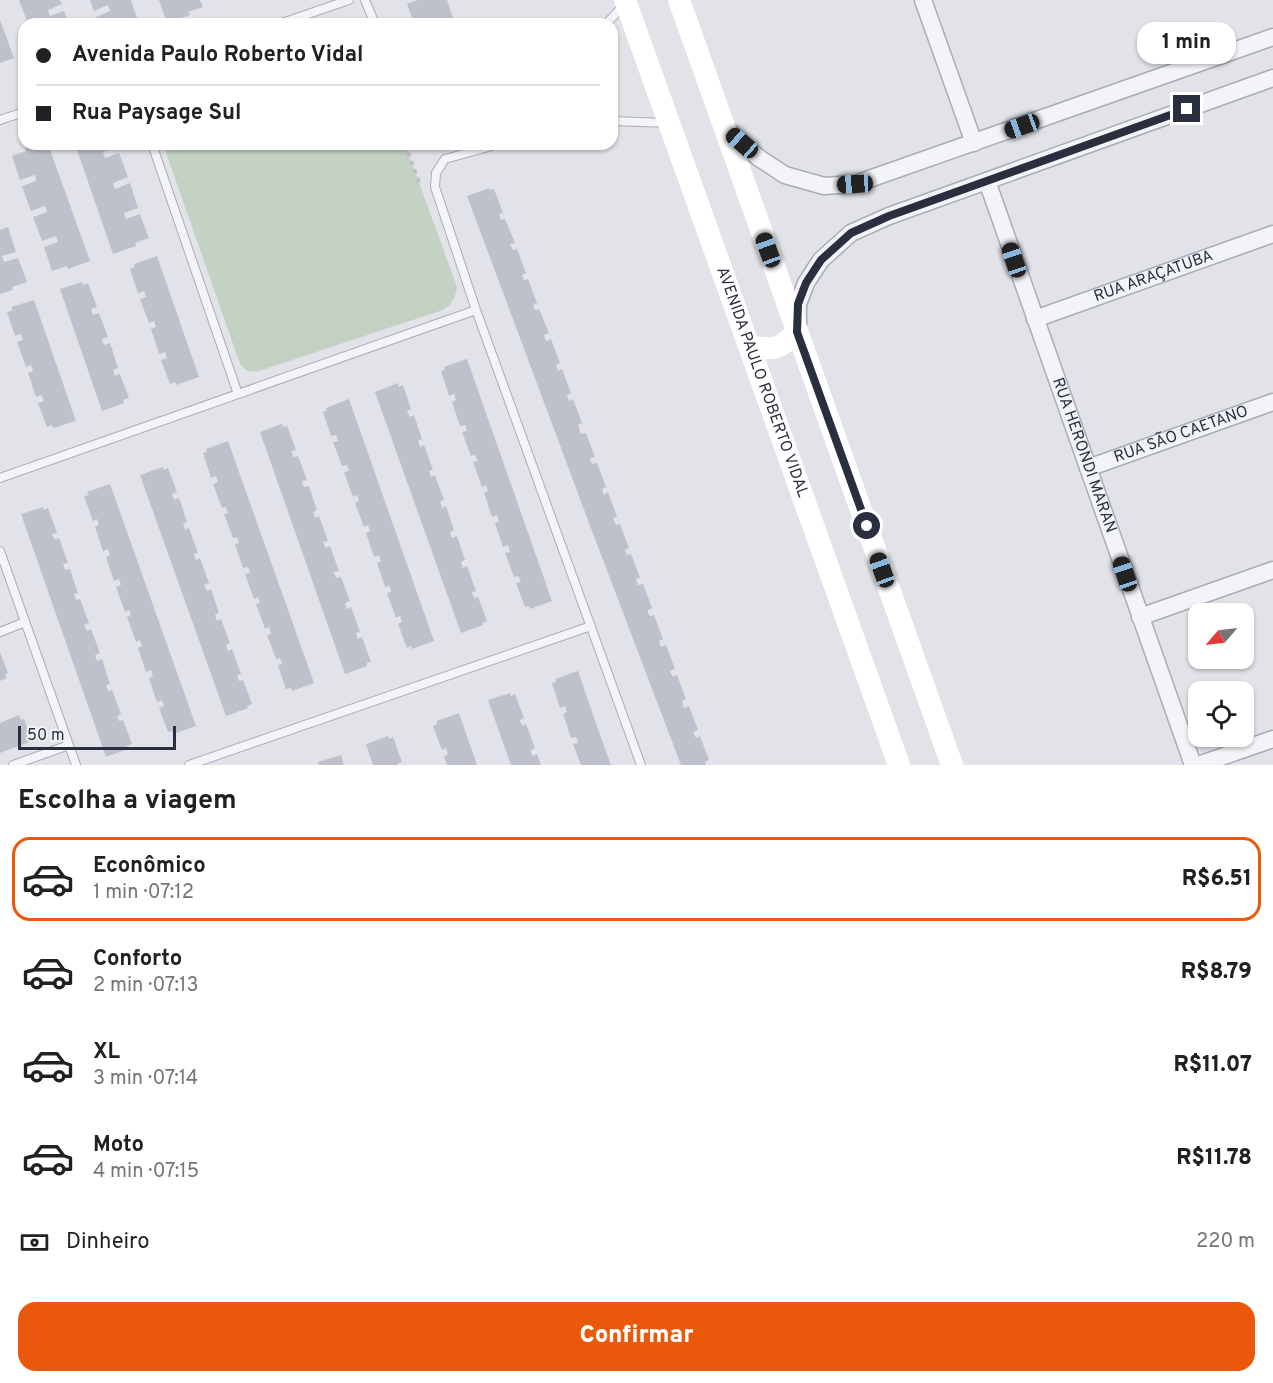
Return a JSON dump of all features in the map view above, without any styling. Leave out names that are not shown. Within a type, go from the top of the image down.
[{"type":"street","points":[[679,0],[952,765]]},
{"type":"street","points":[[923,0],[974,143]]},
{"type":"street","name":"AVENIDA PAULO ROBERTO VIDAL","points":[[626,1],[899,765]]},
{"type":"street","points":[[725,128],[759,158],[785,175],[824,186],[855,184],[1273,37]]},
{"type":"street","points":[[749,346],[777,348],[797,332],[798,304],[806,283],[821,260],[851,233],[889,216],[1273,78]]},
{"type":"street","name":"RUA HERONDI MARAN","points":[[987,181],[1193,765]]},
{"type":"street","name":"RUA ARAÇATUBA","points":[[1035,319],[1273,234]]},
{"type":"street","name":"RUA SÃO CAETANO","points":[[1088,468],[1273,402]]},
{"type":"street","points":[[1140,617],[1273,570]]},
{"type":"street","points":[[1198,765],[1273,739]]},
{"type":"lane","points":[[296,18],[349,0]]},
{"type":"lane","points":[[365,0],[372,18]]},
{"type":"lane","points":[[611,18],[626,1]]},
{"type":"lane","points":[[0,120],[18,114]]},
{"type":"lane","points":[[618,121],[669,123]]},
{"type":"lane","points":[[154,150],[238,394]]},
{"type":"lane","points":[[478,150],[446,159],[436,173],[435,187],[476,310],[641,765]]},
{"type":"lane","points":[[0,478],[476,310]]},
{"type":"lane","points":[[0,551],[76,765]]},
{"type":"lane","points":[[0,632],[25,622]]},
{"type":"lane","points":[[189,765],[591,626]]},
{"type":"lane","points":[[13,765],[69,745]]},
{"type":"path","points":[[407,150],[420,186]]},
{"type":"green space","points":[[165,150],[407,150],[457,287],[453,300],[443,310],[259,371],[251,372],[240,364]]},
{"type":"building","points":[[19,0],[60,0],[62,4],[48,10],[50,16],[64,11],[67,18],[26,18]]},
{"type":"building","points":[[90,0],[131,0],[137,18],[96,18],[110,11],[108,5],[94,11]]},
{"type":"building","points":[[159,0],[200,0],[203,7],[188,12],[190,15],[181,18],[165,18]]},
{"type":"building","points":[[418,0],[447,0],[453,18],[412,18],[407,4]]},
{"type":"building","points":[[0,20],[14,58],[0,63]]},
{"type":"building","points":[[50,150],[90,261],[68,269],[67,266],[52,271],[44,247],[58,242],[56,236],[42,241],[33,217],[47,212],[45,206],[31,211],[22,186],[36,181],[35,175],[20,180],[12,156],[26,151]]},
{"type":"building","points":[[77,150],[109,150],[103,152],[105,158],[119,153],[128,177],[113,183],[115,189],[130,183],[138,208],[124,213],[126,219],[140,214],[149,238],[135,243],[136,246],[113,254]]},
{"type":"building","points":[[489,188],[494,189],[503,213],[499,214],[501,220],[505,219],[515,243],[510,244],[513,250],[517,249],[526,273],[522,275],[524,280],[528,279],[537,303],[533,305],[535,310],[539,309],[549,333],[544,335],[546,341],[551,339],[560,363],[556,365],[558,371],[562,369],[571,393],[567,395],[569,401],[573,399],[582,423],[578,425],[581,434],[586,433],[595,457],[590,458],[592,464],[597,463],[606,487],[602,489],[604,495],[608,492],[617,517],[613,518],[616,525],[620,524],[629,548],[625,550],[627,555],[631,554],[640,578],[636,579],[638,585],[643,584],[652,608],[648,610],[648,613],[650,616],[654,615],[663,639],[659,641],[661,647],[666,645],[675,669],[670,671],[673,677],[677,675],[686,699],[682,701],[684,708],[689,706],[698,730],[693,732],[696,738],[700,736],[709,760],[705,762],[706,765],[681,765],[592,531],[467,196]]},
{"type":"building","points":[[8,227],[16,252],[2,256],[4,262],[18,258],[27,282],[0,294],[0,230]]},
{"type":"building","points":[[157,256],[199,377],[176,385],[175,382],[170,384],[161,360],[167,358],[165,352],[159,354],[151,329],[156,327],[154,321],[149,323],[140,299],[146,297],[144,291],[138,293],[130,269],[135,267],[134,264]]},
{"type":"building","points":[[82,282],[83,285],[88,283],[97,307],[91,309],[93,315],[99,313],[108,337],[102,339],[104,345],[110,343],[118,368],[113,370],[115,376],[120,374],[129,398],[123,400],[124,403],[102,411],[60,289]]},
{"type":"building","points":[[34,300],[76,421],[53,428],[52,425],[47,427],[38,403],[44,401],[42,395],[36,397],[28,373],[33,371],[31,365],[26,367],[17,342],[23,340],[21,334],[15,336],[7,312],[13,310],[11,307]]},
{"type":"building","points":[[467,359],[552,601],[530,609],[529,606],[525,607],[516,583],[521,582],[518,576],[514,577],[505,553],[510,552],[508,545],[503,547],[495,523],[499,521],[497,515],[492,517],[484,493],[488,491],[486,485],[482,487],[473,462],[478,461],[475,455],[471,456],[462,432],[467,431],[466,427],[465,425],[460,426],[452,402],[456,400],[454,394],[449,396],[441,371],[445,370],[444,367]]},
{"type":"building","points":[[398,383],[399,387],[403,385],[411,409],[407,411],[410,417],[414,415],[422,439],[418,441],[420,447],[424,445],[433,470],[429,471],[431,477],[435,475],[444,500],[440,502],[442,508],[446,506],[454,530],[450,532],[452,538],[457,536],[465,560],[461,562],[463,568],[467,566],[476,591],[472,592],[474,598],[478,597],[487,621],[482,623],[483,625],[461,633],[375,392]]},
{"type":"building","points":[[349,399],[434,641],[412,649],[411,646],[407,648],[398,624],[402,622],[400,616],[396,618],[387,593],[391,592],[391,589],[389,586],[385,587],[377,563],[381,561],[379,555],[374,557],[366,533],[370,531],[368,525],[364,527],[355,503],[359,501],[357,495],[353,497],[344,472],[349,471],[347,465],[342,466],[333,442],[338,441],[336,435],[331,436],[323,412],[327,410],[326,408]]},
{"type":"building","points":[[282,424],[283,427],[287,426],[296,450],[291,451],[294,457],[298,456],[307,480],[302,481],[304,487],[309,486],[317,510],[313,512],[315,518],[319,516],[328,541],[323,542],[326,548],[330,546],[339,571],[334,572],[336,578],[341,577],[350,601],[345,603],[347,609],[351,607],[360,632],[356,633],[358,639],[362,637],[371,662],[367,663],[367,666],[345,674],[260,432]]},
{"type":"building","points":[[228,441],[314,683],[292,691],[291,688],[286,689],[278,665],[282,664],[280,658],[276,659],[267,635],[271,634],[269,627],[265,629],[256,604],[260,603],[258,597],[254,599],[245,574],[250,573],[248,567],[243,568],[235,544],[239,543],[237,537],[233,538],[224,514],[228,513],[226,507],[222,508],[213,484],[218,482],[216,476],[211,478],[203,453],[207,452],[206,449]]},
{"type":"building","points":[[163,467],[164,470],[168,468],[177,492],[172,494],[174,500],[179,498],[187,522],[183,524],[185,530],[189,528],[198,553],[194,554],[196,560],[200,558],[209,583],[204,585],[207,591],[211,589],[219,613],[215,615],[217,621],[221,619],[230,643],[226,645],[228,651],[232,649],[241,674],[237,675],[239,681],[243,680],[252,704],[247,706],[248,708],[226,716],[140,475]]},
{"type":"building","points":[[110,484],[196,726],[173,734],[172,731],[168,732],[159,708],[164,706],[162,700],[157,702],[149,678],[153,676],[151,670],[146,672],[138,648],[142,646],[140,640],[136,642],[127,617],[131,615],[129,610],[125,612],[116,587],[121,585],[119,579],[114,581],[106,557],[110,555],[108,549],[103,551],[95,527],[99,525],[97,519],[93,521],[84,496],[89,495],[87,492]]},
{"type":"building","points":[[43,507],[44,510],[48,508],[57,533],[52,534],[55,540],[59,538],[68,563],[63,564],[65,570],[70,569],[78,593],[74,594],[76,600],[80,599],[89,623],[84,625],[87,631],[91,629],[100,653],[95,655],[97,661],[102,659],[110,684],[106,685],[108,691],[112,690],[121,714],[117,716],[119,721],[123,720],[132,744],[127,746],[128,749],[106,757],[21,514]]},
{"type":"building","points":[[0,652],[8,673],[5,674],[7,678],[0,681]]},
{"type":"building","points":[[578,671],[611,765],[581,765],[573,744],[578,743],[577,739],[576,737],[571,738],[563,714],[567,712],[565,706],[560,708],[552,683],[556,682],[555,679]]},
{"type":"building","points":[[510,693],[511,696],[515,694],[524,718],[520,720],[522,726],[526,724],[535,748],[531,750],[531,753],[533,756],[537,754],[541,765],[511,765],[488,700]]},
{"type":"building","points":[[459,713],[477,765],[447,765],[444,756],[448,754],[446,748],[442,750],[433,726],[437,724],[437,721]]},
{"type":"building","points":[[19,715],[21,720],[24,719],[32,741],[0,753],[0,723]]},
{"type":"building","points":[[388,736],[389,739],[393,737],[402,762],[398,765],[373,765],[366,744]]},
{"type":"building","points":[[341,755],[344,765],[319,765],[318,762]]},
{"type":"route","points":[[867,526],[797,332],[798,304],[806,283],[821,260],[851,233],[889,216],[1187,109]]}]
